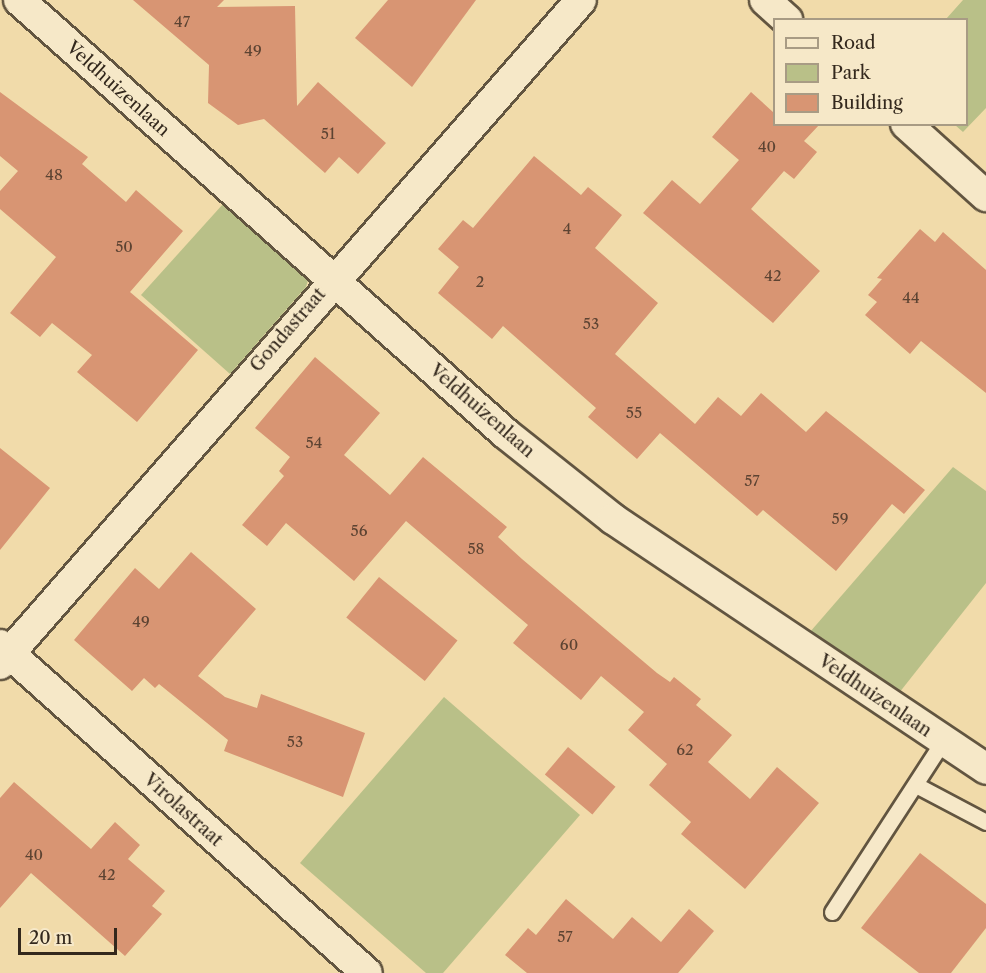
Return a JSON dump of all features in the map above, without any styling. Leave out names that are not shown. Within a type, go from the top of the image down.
[{"type":"street","name":"Veldhuizenlaan","points":[[19,0],[505,432],[613,519],[986,770]]},
{"type":"street","name":"Gondastraat","points":[[2,654],[581,0]]},
{"type":"street","points":[[765,0],[785,18]]},
{"type":"street","points":[[908,126],[986,196]]},
{"type":"street","name":"Virolastraat","points":[[2,654],[367,973]]},
{"type":"lane","points":[[832,912],[943,741]]},
{"type":"lane","points":[[916,785],[986,822]]},
{"type":"green space","points":[[963,0],[986,0],[986,108],[963,132],[956,126],[968,126],[968,18],[947,18]]},
{"type":"green space","points":[[223,204],[309,277],[306,287],[230,374],[141,295]]},
{"type":"green space","points":[[953,467],[986,491],[986,583],[899,693],[810,632]]},
{"type":"green space","points":[[444,697],[580,815],[443,973],[426,973],[300,863]]},
{"type":"building","points":[[133,0],[224,0],[217,7],[295,6],[297,106],[318,82],[386,143],[358,174],[339,157],[325,173],[264,119],[238,125],[208,103],[209,65]]},
{"type":"building","points":[[388,0],[476,0],[412,87],[355,38]]},
{"type":"building","points":[[0,92],[88,157],[82,164],[126,202],[136,190],[183,231],[130,292],[198,350],[137,422],[77,372],[92,355],[52,323],[40,337],[10,313],[56,257],[0,209],[0,191],[18,171],[0,156]]},
{"type":"building","points":[[751,92],[773,112],[773,126],[818,126],[804,141],[817,152],[794,179],[784,171],[751,209],[820,271],[773,323],[643,213],[672,180],[700,204],[739,160],[712,137]]},
{"type":"building","points":[[534,156],[581,195],[588,187],[622,215],[595,248],[658,303],[615,354],[695,424],[718,397],[741,416],[761,393],[806,432],[826,411],[925,490],[904,514],[892,504],[836,571],[763,510],[757,516],[660,433],[637,459],[588,417],[596,408],[503,326],[492,339],[438,293],[459,267],[438,249],[463,220],[473,228]]},
{"type":"building","points":[[920,229],[935,242],[943,232],[986,270],[986,393],[921,341],[910,354],[865,315],[877,302],[868,295],[882,279],[877,278]]},
{"type":"building","points":[[315,357],[380,413],[344,455],[390,495],[423,457],[507,527],[498,537],[522,559],[657,673],[670,682],[674,677],[701,699],[696,705],[732,735],[708,762],[750,799],[777,767],[819,803],[745,889],[681,834],[691,822],[649,785],[667,764],[628,730],[644,712],[601,676],[581,700],[513,643],[528,625],[406,521],[354,581],[286,523],[267,546],[242,525],[284,476],[279,471],[290,457],[255,428]]},
{"type":"building","points":[[0,448],[50,488],[0,550]]},
{"type":"building","points":[[191,552],[256,609],[198,676],[225,697],[257,708],[261,694],[365,733],[343,797],[224,751],[228,740],[159,684],[155,688],[144,678],[132,691],[74,640],[135,568],[159,589]]},
{"type":"building","points":[[379,577],[457,641],[425,681],[346,617]]},
{"type":"building","points":[[568,747],[615,787],[592,814],[545,775]]},
{"type":"building","points":[[14,782],[91,849],[115,822],[140,845],[128,859],[165,891],[152,906],[162,914],[125,956],[31,873],[0,908],[0,798]]},
{"type":"building","points":[[920,853],[986,904],[986,928],[951,973],[919,973],[861,928]]},
{"type":"building","points":[[566,899],[613,939],[632,917],[661,942],[689,909],[714,931],[678,973],[527,973],[505,955],[528,928],[536,935]]}]
